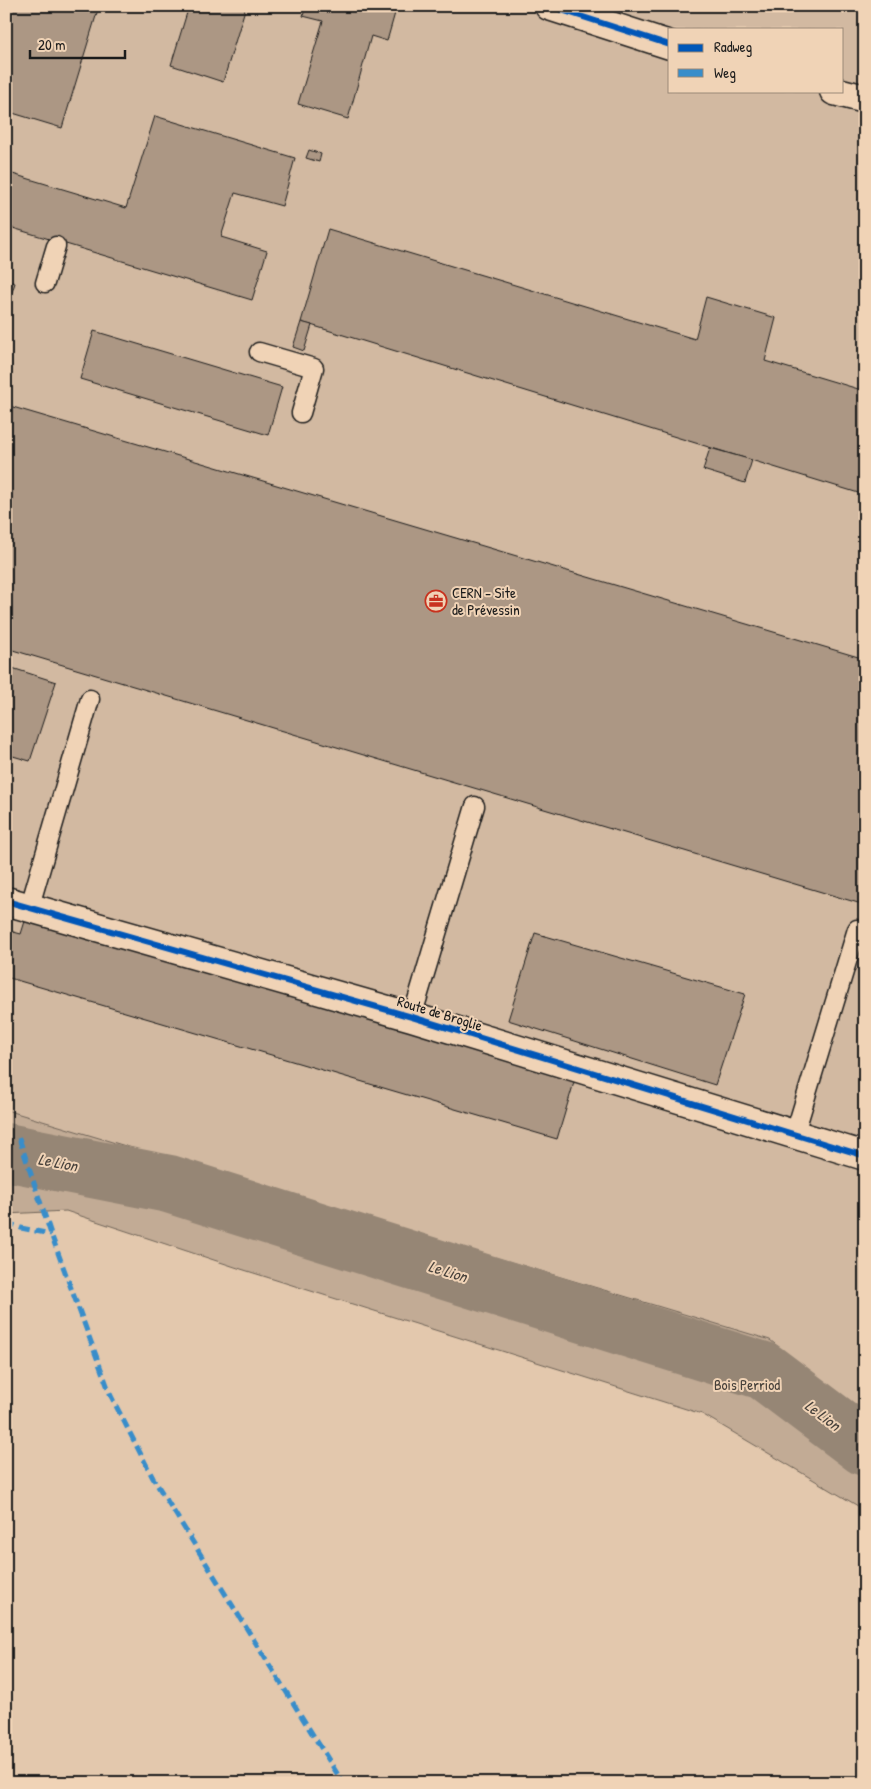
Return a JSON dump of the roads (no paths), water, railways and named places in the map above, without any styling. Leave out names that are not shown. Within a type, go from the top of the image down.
[{"type":"street","points":[[549,6],[668,44]]},
{"type":"street","points":[[837,92],[865,100]]},
{"type":"street","name":"Route de Broglie","points":[[18,905],[412,1017],[794,1136],[865,1156]]},
{"type":"lane","points":[[45,283],[56,246]]},
{"type":"lane","points":[[259,352],[314,368],[301,413]]},
{"type":"lane","points":[[18,905],[90,699]]},
{"type":"lane","points":[[412,1017],[475,806]]},
{"type":"lane","points":[[794,1136],[857,929]]},
{"type":"waterway","name":"Le Lion","points":[[6,1152],[169,1184],[764,1371],[865,1447]]},
{"type":"place","name":"CERN - Site de Prévessin","points":[[436,601]]},
{"type":"park label","name":"Bois Perriod","points":[[747,1384]]}]
